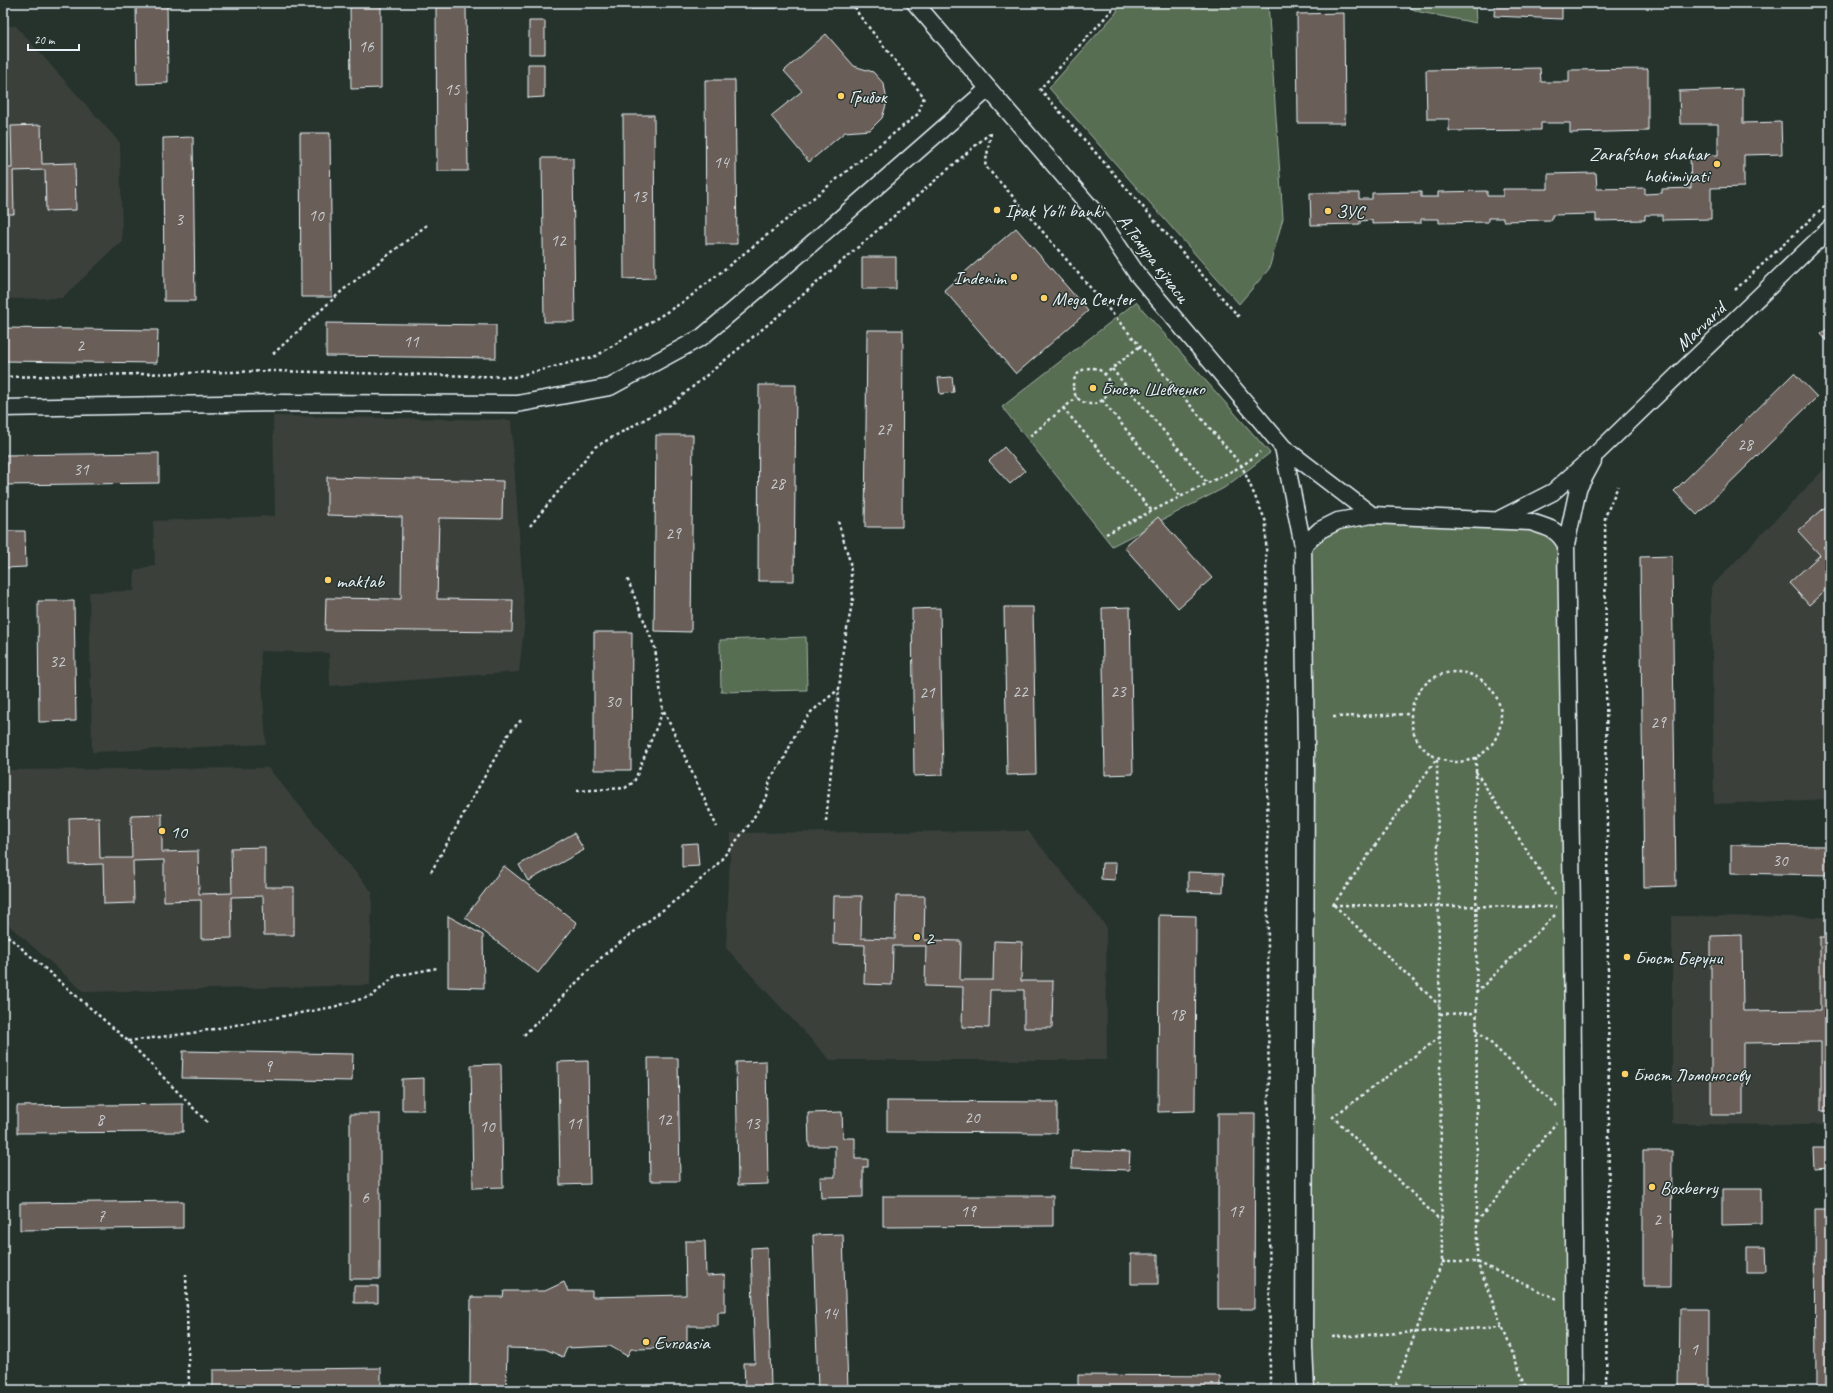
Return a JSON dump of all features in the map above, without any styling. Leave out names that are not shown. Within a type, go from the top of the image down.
[{"type":"street","name":"А.Темура кўчаси","points":[[914,3],[1098,216],[1137,274],[1283,447],[1372,514]]},
{"type":"street","points":[[3,408],[274,403],[517,404],[610,387],[702,337],[988,89]]},
{"type":"street","name":"Marvarid","points":[[1500,519],[1553,492],[1598,452],[1830,228]]},
{"type":"street","points":[[1283,447],[1303,546],[1306,751],[1304,1347],[1306,1390]]},
{"type":"street","points":[[1575,1390],[1572,910],[1566,545],[1578,490],[1598,452]]},
{"type":"street","points":[[1303,546],[1320,530],[1338,521],[1372,514],[1500,519],[1531,522],[1560,534],[1566,545]]},
{"type":"path","points":[[3,377],[274,371],[514,376],[596,356],[686,300],[918,114],[924,98],[859,15],[853,3]]},
{"type":"path","points":[[1115,3],[1112,10],[1040,89],[1239,317]]},
{"type":"path","points":[[530,526],[595,446],[672,404],[783,312],[990,133],[986,166],[1242,466],[1266,522],[1270,1390]]},
{"type":"path","points":[[1735,290],[1830,201]]},
{"type":"path","points":[[273,354],[343,290],[426,225]]},
{"type":"path","points":[[1104,375],[1140,346]]},
{"type":"path","points":[[1092,368],[1104,375],[1108,383],[1108,389],[1102,400],[1086,403],[1077,397],[1074,392],[1074,381],[1080,372],[1092,368]]},
{"type":"path","points":[[1112,369],[1208,484]]},
{"type":"path","points":[[1030,436],[1077,397]]},
{"type":"path","points":[[1102,400],[1181,497]]},
{"type":"path","points":[[1063,408],[1152,511]]},
{"type":"path","points":[[1106,534],[1242,466],[1260,452]]},
{"type":"path","points":[[1606,1390],[1609,1123],[1605,517],[1618,486]]},
{"type":"path","points":[[826,821],[843,649],[853,599],[850,562],[838,521]]},
{"type":"path","points":[[627,578],[655,648],[664,711],[717,827]]},
{"type":"path","points":[[1449,672],[1464,672],[1478,677],[1489,686],[1497,698],[1501,712],[1500,727],[1494,740],[1485,751],[1476,757],[1458,762],[1443,760],[1429,754],[1419,743],[1412,729],[1410,714],[1414,699],[1422,686],[1435,677],[1449,672]]},
{"type":"path","points":[[524,1035],[605,954],[689,890],[716,866],[749,825],[767,796],[770,779],[784,759],[795,735],[811,712],[839,689]]},
{"type":"path","points":[[577,792],[626,788],[634,782],[664,711]]},
{"type":"path","points":[[1334,717],[1410,714]]},
{"type":"path","points":[[430,872],[509,733],[523,718]]},
{"type":"path","points":[[1476,757],[1476,1262],[1527,1390]]},
{"type":"path","points":[[1333,905],[1437,758]]},
{"type":"path","points":[[1394,1390],[1442,1262],[1437,758]]},
{"type":"path","points":[[1476,771],[1559,901]]},
{"type":"path","points":[[1333,905],[1563,907]]},
{"type":"path","points":[[1333,905],[1440,1005]]},
{"type":"path","points":[[1476,994],[1558,913]]},
{"type":"path","points":[[3,932],[128,1041],[207,1122]]},
{"type":"path","points":[[128,1041],[192,1033],[332,1007],[372,996],[395,976],[437,968]]},
{"type":"path","points":[[1440,1014],[1476,1013]]},
{"type":"path","points":[[1476,1029],[1559,1108]]},
{"type":"path","points":[[1440,1037],[1333,1117],[1442,1221]]},
{"type":"path","points":[[1476,1223],[1560,1120]]},
{"type":"path","points":[[1442,1262],[1476,1262],[1565,1302]]},
{"type":"path","points":[[186,1274],[189,1385],[192,1390]]},
{"type":"path","points":[[1332,1337],[1502,1327]]},
{"type":"path","points":[[1396,1383],[1409,1390]]},
{"type":"shaded area","points":[[3,26],[16,26],[120,143],[122,241],[62,298],[3,299]]},
{"type":"shaded area","name":"maktab","points":[[273,416],[511,420],[525,619],[519,672],[330,686],[329,653],[260,651],[266,744],[92,752],[89,592],[134,591],[135,570],[155,565],[153,521],[275,516]]},
{"type":"shaded area","points":[[1828,465],[1830,467],[1830,799],[1714,804],[1711,587]]},
{"type":"shaded area","name":"10","points":[[268,768],[372,892],[370,985],[84,992],[3,920],[3,770]]},
{"type":"shaded area","name":"2","points":[[1028,831],[1106,926],[1107,1060],[830,1060],[726,948],[731,833]]},
{"type":"shaded area","points":[[1672,916],[1830,917],[1830,1125],[1672,1124]]},
{"type":"green space","points":[[1121,3],[1268,3],[1283,218],[1269,269],[1239,304],[1049,88],[1116,13]]},
{"type":"green space","points":[[1398,3],[1475,3],[1476,23],[1420,12]]},
{"type":"green space","points":[[1136,302],[1270,453],[1224,488],[1112,546],[1002,407]]},
{"type":"green space","points":[[1499,519],[1560,534],[1575,1390],[1306,1390],[1303,546],[1338,521]]},
{"type":"green space","points":[[806,637],[807,690],[721,692],[720,640]]},
{"type":"building","points":[[136,3],[167,3],[168,83],[137,84]]},
{"type":"building","points":[[350,3],[381,3],[381,88],[351,89]]},
{"type":"building","points":[[751,3],[777,3],[777,8],[751,8]]},
{"type":"building","points":[[1495,3],[1562,3],[1562,19],[1494,16]]},
{"type":"building","points":[[436,7],[466,7],[468,171],[437,171]]},
{"type":"building","points":[[1344,13],[1345,123],[1298,123],[1297,14]]},
{"type":"building","points":[[529,21],[545,21],[545,54],[529,54]]},
{"type":"building","name":"Грибок","points":[[826,34],[854,66],[873,72],[884,84],[887,102],[882,118],[870,130],[845,132],[809,162],[771,116],[802,91],[784,71]]},
{"type":"building","points":[[528,64],[544,64],[544,97],[528,98]]},
{"type":"building","points":[[1540,68],[1541,82],[1569,82],[1569,70],[1648,69],[1648,131],[1570,133],[1570,123],[1541,123],[1541,130],[1449,131],[1449,119],[1427,119],[1426,70]]},
{"type":"building","points":[[705,80],[735,80],[737,244],[706,244]]},
{"type":"building","name":"Zarafshon shahar hokimiyati","points":[[1743,89],[1743,123],[1781,122],[1782,154],[1744,155],[1744,187],[1711,188],[1711,219],[1662,220],[1662,215],[1645,215],[1645,220],[1596,221],[1596,214],[1552,215],[1552,220],[1503,221],[1503,218],[1488,218],[1488,222],[1439,223],[1439,219],[1421,219],[1421,223],[1372,224],[1372,220],[1360,221],[1360,224],[1311,225],[1310,193],[1359,193],[1359,199],[1372,199],[1372,193],[1421,192],[1421,197],[1438,197],[1438,192],[1487,191],[1487,196],[1503,196],[1503,189],[1548,189],[1548,174],[1596,173],[1597,189],[1645,188],[1645,194],[1662,193],[1662,189],[1691,188],[1690,155],[1718,155],[1718,124],[1680,124],[1679,91]]},
{"type":"building","points":[[623,115],[654,115],[655,278],[624,279]]},
{"type":"building","points":[[41,125],[42,164],[75,163],[76,210],[46,211],[45,170],[13,171],[14,214],[3,214],[3,168],[12,168],[11,126]]},
{"type":"building","points":[[300,133],[330,133],[332,297],[301,297]]},
{"type":"building","points":[[193,137],[195,301],[164,301],[163,138]]},
{"type":"building","points":[[542,158],[573,158],[575,322],[544,322]]},
{"type":"building","points":[[1016,228],[1088,311],[1016,374],[944,290]]},
{"type":"building","points":[[862,257],[896,257],[896,289],[862,289]]},
{"type":"building","points":[[326,323],[496,325],[496,358],[326,356]]},
{"type":"building","points":[[1830,326],[1830,344],[1821,334]]},
{"type":"building","points":[[3,328],[158,330],[157,363],[3,361]]},
{"type":"building","points":[[867,330],[903,330],[902,527],[865,527]]},
{"type":"building","points":[[1794,373],[1817,397],[1697,515],[1674,491]]},
{"type":"building","points":[[952,377],[954,392],[940,394],[938,378]]},
{"type":"building","points":[[759,385],[796,385],[794,581],[758,581]]},
{"type":"building","points":[[656,435],[693,435],[691,632],[654,631]]},
{"type":"building","points":[[1004,447],[1025,471],[1010,484],[989,461]]},
{"type":"building","points":[[159,453],[159,483],[3,485],[3,455]]},
{"type":"building","points":[[327,477],[503,481],[502,519],[439,518],[437,599],[513,600],[512,632],[325,630],[326,598],[401,599],[402,517],[327,515]]},
{"type":"building","points":[[1830,503],[1830,540],[1823,547],[1830,556],[1830,586],[1809,605],[1789,583],[1820,555],[1798,531]]},
{"type":"building","points":[[1158,517],[1212,578],[1178,608],[1124,547]]},
{"type":"building","points":[[4,531],[25,531],[26,567],[5,568]]},
{"type":"building","points":[[1672,556],[1676,886],[1644,887],[1640,557]]},
{"type":"building","points":[[38,601],[74,601],[76,721],[39,722]]},
{"type":"building","points":[[1004,607],[1033,607],[1036,774],[1007,775]]},
{"type":"building","points":[[1130,607],[1133,774],[1105,775],[1102,608]]},
{"type":"building","points":[[940,608],[943,775],[914,776],[912,609]]},
{"type":"building","points":[[594,632],[632,632],[631,770],[594,770]]},
{"type":"building","points":[[162,814],[162,852],[198,851],[199,894],[232,893],[231,848],[265,847],[265,887],[294,887],[294,935],[264,935],[263,896],[231,897],[232,938],[201,939],[201,900],[164,901],[164,860],[133,861],[134,903],[104,904],[103,864],[70,865],[69,818],[99,817],[100,858],[132,858],[131,815]]},
{"type":"building","points":[[574,833],[584,850],[528,881],[519,865]]},
{"type":"building","points":[[697,843],[699,866],[682,867],[682,844]]},
{"type":"building","points":[[1731,845],[1830,846],[1830,875],[1731,873]]},
{"type":"building","points":[[1102,863],[1116,863],[1115,880],[1101,879]]},
{"type":"building","points":[[504,866],[577,923],[538,973],[465,917]]},
{"type":"building","points":[[1188,872],[1224,873],[1223,892],[1188,891]]},
{"type":"building","points":[[834,896],[862,896],[861,938],[895,939],[896,896],[925,896],[924,940],[961,941],[960,980],[993,980],[994,941],[1022,942],[1021,981],[1053,981],[1052,1028],[1024,1028],[1024,990],[990,990],[989,1028],[962,1027],[963,987],[925,986],[926,946],[893,946],[892,985],[864,984],[865,945],[833,944]]},
{"type":"building","points":[[1159,915],[1196,916],[1195,1111],[1158,1112]]},
{"type":"building","points":[[448,916],[483,935],[484,988],[448,987]]},
{"type":"building","points":[[1742,935],[1743,1011],[1820,1010],[1820,937],[1830,937],[1830,1111],[1821,1111],[1821,1042],[1743,1043],[1743,1115],[1711,1115],[1711,936]]},
{"type":"building","points":[[183,1051],[353,1054],[352,1081],[182,1078]]},
{"type":"building","points":[[648,1058],[678,1058],[680,1181],[650,1181]]},
{"type":"building","points":[[588,1061],[590,1184],[560,1185],[558,1062]]},
{"type":"building","points":[[766,1061],[768,1184],[738,1185],[736,1062]]},
{"type":"building","points":[[501,1064],[503,1187],[473,1188],[471,1065]]},
{"type":"building","points":[[424,1078],[424,1110],[402,1110],[402,1079]]},
{"type":"building","points":[[887,1101],[1057,1102],[1057,1133],[887,1132]]},
{"type":"building","points":[[183,1104],[183,1132],[17,1133],[17,1106]]},
{"type":"building","points":[[842,1112],[843,1138],[855,1138],[855,1159],[868,1159],[868,1167],[863,1167],[863,1197],[821,1198],[820,1177],[835,1177],[835,1146],[809,1146],[808,1113]]},
{"type":"building","points":[[1218,1113],[1255,1113],[1254,1309],[1218,1309]]},
{"type":"building","points":[[350,1114],[380,1114],[380,1279],[350,1279]]},
{"type":"building","points":[[1813,1148],[1830,1148],[1830,1168],[1814,1169]]},
{"type":"building","points":[[1072,1150],[1130,1152],[1129,1170],[1071,1168]]},
{"type":"building","points":[[1643,1151],[1672,1151],[1671,1287],[1643,1287]]},
{"type":"building","points":[[1722,1189],[1761,1189],[1761,1224],[1722,1225]]},
{"type":"building","points":[[883,1196],[1053,1196],[1053,1226],[883,1227]]},
{"type":"building","points":[[183,1201],[183,1228],[20,1230],[20,1203]]},
{"type":"building","points":[[1815,1209],[1830,1209],[1830,1390],[1816,1390]]},
{"type":"building","points":[[843,1234],[848,1390],[818,1390],[813,1235]]},
{"type":"building","points":[[685,1241],[705,1241],[706,1276],[725,1275],[725,1312],[718,1312],[718,1326],[687,1326],[687,1348],[631,1349],[627,1356],[610,1346],[567,1348],[563,1357],[545,1349],[507,1348],[506,1390],[470,1390],[471,1297],[503,1297],[504,1291],[545,1291],[564,1282],[568,1291],[592,1291],[592,1297],[686,1295]]},
{"type":"building","points":[[767,1247],[771,1387],[745,1388],[744,1363],[755,1363],[751,1248]]},
{"type":"building","points":[[1747,1247],[1766,1247],[1767,1272],[1747,1272]]},
{"type":"building","points":[[1131,1254],[1158,1254],[1158,1284],[1131,1284]]},
{"type":"building","points":[[354,1286],[378,1286],[378,1303],[354,1303]]},
{"type":"building","points":[[1680,1309],[1708,1309],[1708,1390],[1679,1390]]},
{"type":"building","points":[[381,1368],[381,1390],[213,1390],[213,1370]]},
{"type":"building","points":[[1078,1375],[1220,1376],[1220,1390],[1078,1390]]},
{"type":"building","points":[[1056,1389],[1056,1390],[930,1390]]},
{"type":"place","name":"Грибок","points":[[841,96]]},
{"type":"place","name":"Zarafshon shahar hokimiyati","points":[[1717,164]]},
{"type":"place","name":"Ipak Yo'li banki","points":[[997,210]]},
{"type":"place","name":"ЗУС","points":[[1328,211]]},
{"type":"place","name":"Indenim","points":[[1014,277]]},
{"type":"place","name":"Mega Center","points":[[1044,298]]},
{"type":"place","name":"Бюст Шевченко","points":[[1093,388]]},
{"type":"place","name":"maktab","points":[[328,580]]},
{"type":"place","name":"10","points":[[162,831]]},
{"type":"place","name":"2","points":[[917,937]]},
{"type":"place","name":"Бюст Беруни","points":[[1627,957]]},
{"type":"place","name":"Бюст Ломоносову","points":[[1625,1074]]},
{"type":"place","name":"Boxberry","points":[[1652,1187]]},
{"type":"place","name":"Evroasia","points":[[646,1342]]}]
